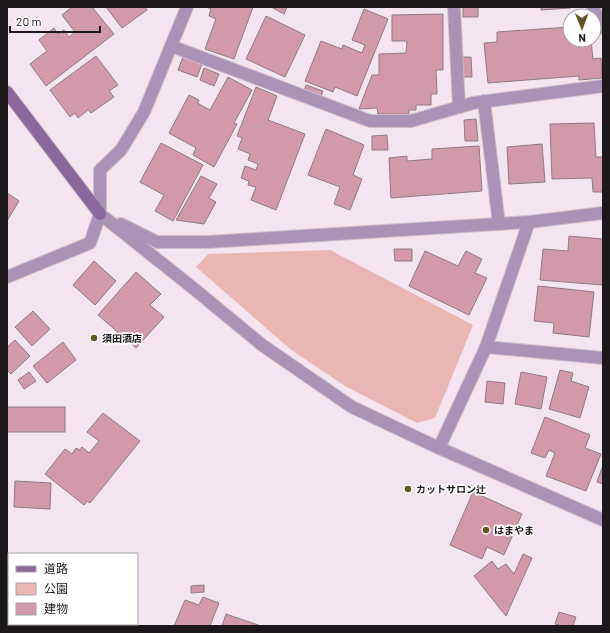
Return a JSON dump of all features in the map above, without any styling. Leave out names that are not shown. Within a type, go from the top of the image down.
[{"type":"street","points":[[7,277],[90,243],[100,214],[100,170],[121,150],[144,112],[187,7]]},
{"type":"street","points":[[454,7],[459,107]]},
{"type":"street","points":[[593,7],[603,28]]},
{"type":"street","points":[[171,46],[370,121],[411,121],[484,101],[603,86]]},
{"type":"street","points":[[7,92],[100,214],[262,345],[352,407],[439,448],[603,520]]},
{"type":"street","points":[[484,101],[499,224]]},
{"type":"street","points":[[100,214],[156,242],[208,242],[529,222],[603,213]]},
{"type":"street","points":[[439,448],[486,347],[529,222]]},
{"type":"street","points":[[486,347],[603,358]]},
{"type":"green space","points":[[330,250],[473,325],[435,418],[417,423],[345,386],[290,349],[196,267],[208,254]]},
{"type":"building","points":[[72,7],[92,7],[114,34],[46,86],[30,64],[47,51],[39,40],[54,28],[58,34],[64,30],[69,37],[75,32],[62,15]]},
{"type":"building","points":[[106,7],[145,7],[147,10],[122,28]]},
{"type":"building","points":[[207,7],[253,7],[234,59],[205,49],[216,19],[209,16],[211,9]]},
{"type":"building","points":[[271,7],[287,7],[284,14]]},
{"type":"building","points":[[463,7],[478,7],[478,17],[463,17]]},
{"type":"building","points":[[541,7],[571,7],[571,8],[541,10]]},
{"type":"building","points":[[364,9],[388,19],[357,96],[335,87],[333,92],[305,81],[321,41],[342,49],[343,45],[362,53],[365,45],[352,40]]},
{"type":"building","points":[[443,14],[443,70],[436,70],[437,94],[431,94],[431,105],[416,105],[416,110],[409,110],[409,114],[378,114],[377,108],[359,109],[372,75],[379,75],[379,54],[406,53],[407,41],[392,41],[392,15]]},
{"type":"building","points":[[266,16],[305,35],[285,77],[246,59]]},
{"type":"building","points":[[562,28],[562,48],[592,48],[593,59],[601,58],[602,78],[579,80],[579,76],[488,83],[484,43],[497,42],[497,32]]},
{"type":"building","points":[[96,56],[118,85],[109,91],[114,97],[91,113],[88,110],[78,118],[75,113],[70,117],[50,90]]},
{"type":"building","points":[[183,57],[202,64],[197,77],[178,70]]},
{"type":"building","points":[[463,57],[471,57],[472,77],[463,77]]},
{"type":"building","points":[[204,68],[219,74],[214,86],[200,80]]},
{"type":"building","points":[[228,77],[252,90],[234,123],[237,124],[214,167],[193,155],[196,148],[169,133],[189,95],[199,100],[197,103],[210,110]]},
{"type":"building","points":[[306,85],[323,91],[320,98],[304,91]]},
{"type":"building","points":[[256,87],[277,96],[268,120],[305,134],[276,210],[251,200],[256,187],[248,185],[249,181],[241,178],[245,166],[256,170],[258,164],[248,160],[250,154],[238,149],[242,138],[237,136]]},
{"type":"building","points":[[476,119],[478,141],[465,141],[464,120]]},
{"type":"building","points":[[594,123],[596,157],[603,157],[603,192],[593,192],[592,178],[552,179],[550,124]]},
{"type":"building","points":[[326,129],[364,145],[353,175],[362,179],[350,210],[334,204],[340,187],[308,175]]},
{"type":"building","points":[[387,135],[388,150],[372,150],[372,136]]},
{"type":"building","points":[[161,143],[203,165],[173,221],[155,211],[164,195],[140,182]]},
{"type":"building","points":[[542,144],[545,182],[509,184],[507,147]]},
{"type":"building","points":[[479,146],[482,191],[391,198],[389,158],[407,156],[407,161],[432,159],[432,149]]},
{"type":"building","points":[[201,176],[217,184],[209,198],[216,202],[204,224],[176,220]]},
{"type":"building","points":[[7,193],[19,201],[7,221]]},
{"type":"building","points":[[569,236],[603,239],[603,285],[540,280],[543,249],[568,251]]},
{"type":"building","points":[[394,249],[412,249],[412,261],[395,261]]},
{"type":"building","points":[[425,251],[458,266],[466,251],[482,259],[475,273],[487,278],[469,315],[409,286]]},
{"type":"building","points":[[94,261],[116,281],[95,305],[73,285]]},
{"type":"building","points":[[136,272],[161,294],[150,305],[164,317],[136,348],[98,315]]},
{"type":"building","points":[[538,286],[594,292],[589,337],[553,333],[554,323],[534,321]]},
{"type":"building","points":[[33,311],[50,329],[32,346],[15,327]]},
{"type":"building","points":[[15,340],[30,356],[11,374],[7,370],[7,347]]},
{"type":"building","points":[[63,342],[76,360],[47,383],[33,366]]},
{"type":"building","points":[[560,370],[573,373],[571,381],[589,387],[580,418],[549,409]]},
{"type":"building","points":[[29,372],[36,381],[24,389],[18,380]]},
{"type":"building","points":[[521,372],[547,377],[541,409],[515,404]]},
{"type":"building","points":[[487,381],[505,383],[503,404],[485,402]]},
{"type":"building","points":[[7,407],[65,407],[65,432],[7,432]]},
{"type":"building","points":[[103,413],[140,441],[90,503],[87,501],[84,505],[45,474],[65,449],[72,454],[76,448],[80,450],[82,447],[89,453],[99,441],[87,432]]},
{"type":"building","points":[[545,417],[590,435],[585,448],[601,454],[586,491],[546,476],[555,453],[549,450],[545,458],[531,453]]},
{"type":"building","points":[[603,465],[603,484],[597,482]]},
{"type":"building","points":[[15,481],[51,483],[50,509],[14,507]]},
{"type":"building","name":"はまやま","points":[[473,492],[522,514],[504,555],[487,547],[482,559],[450,545]]},
{"type":"building","points":[[523,554],[532,558],[506,616],[474,576],[492,561],[498,569],[506,564],[514,574]]},
{"type":"building","points":[[204,585],[204,592],[191,593],[191,586]]},
{"type":"building","points":[[203,597],[219,603],[210,626],[174,626],[185,600],[199,605]]},
{"type":"building","points":[[559,612],[576,617],[573,626],[562,626],[555,624]]},
{"type":"building","points":[[226,614],[261,626],[222,626]]},
{"type":"building","points":[[18,625],[70,625],[70,626]]},
{"type":"place","name":"須田酒店","points":[[94,338]]},
{"type":"place","name":"カットサロン辻","points":[[408,489]]},
{"type":"place","name":"はまやま","points":[[486,530]]}]
